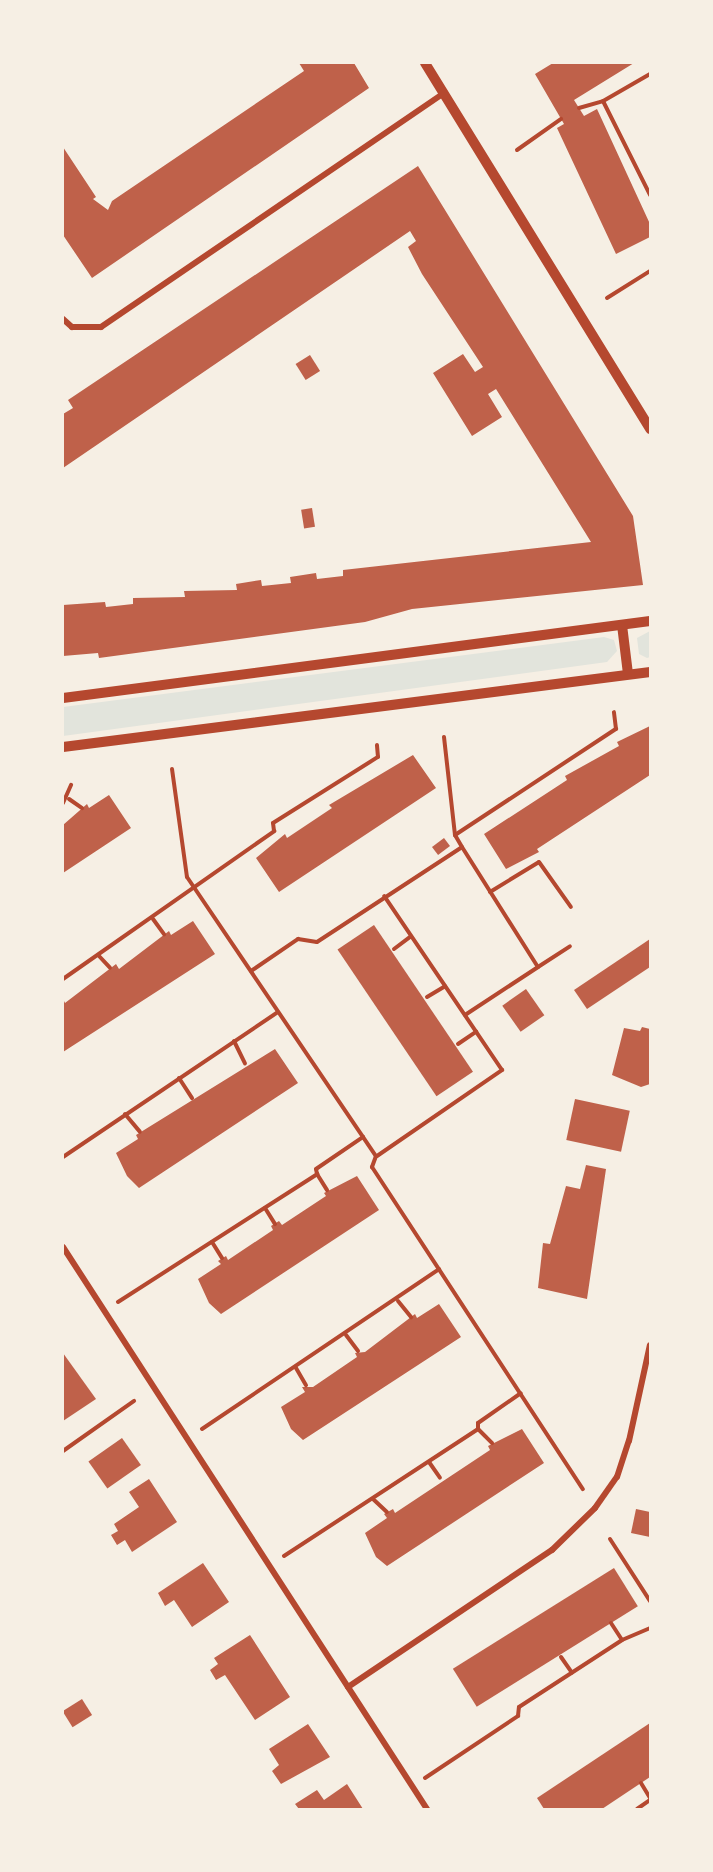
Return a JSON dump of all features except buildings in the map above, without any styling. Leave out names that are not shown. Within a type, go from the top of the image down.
[{"type":"street","points":[[425,63],[650,429]]},
{"type":"street","points":[[63,319],[72,327],[101,327],[444,93]]},
{"type":"street","points":[[63,698],[650,621]]},
{"type":"street","points":[[622,625],[628,675]]},
{"type":"street","points":[[63,747],[650,672]]},
{"type":"street","points":[[63,1247],[427,1809]]},
{"type":"street","points":[[348,1688],[552,1550],[595,1508],[617,1477],[629,1441],[650,1345]]},
{"type":"path","points":[[579,108],[603,101],[650,74]]},
{"type":"path","points":[[603,101],[650,195]]},
{"type":"path","points":[[517,150],[561,119]]},
{"type":"path","points":[[607,298],[650,271]]},
{"type":"path","points":[[455,835],[616,729],[614,712]]},
{"type":"path","points":[[444,737],[455,835],[538,967]]},
{"type":"path","points":[[164,934],[149,914],[273,831],[273,823],[378,757],[376,745]]},
{"type":"path","points":[[172,769],[187,878],[376,1156]]},
{"type":"path","points":[[69,799],[70,784]]},
{"type":"path","points":[[63,803],[69,799]]},
{"type":"path","points":[[69,799],[82,808]]},
{"type":"path","points":[[251,971],[298,939],[317,942],[462,847]]},
{"type":"path","points":[[490,892],[539,862],[571,907]]},
{"type":"path","points":[[384,896],[502,1070],[376,1156],[372,1167],[583,1489]]},
{"type":"path","points":[[63,979],[153,919]]},
{"type":"path","points":[[394,949],[411,936]]},
{"type":"path","points":[[465,1015],[570,946]]},
{"type":"path","points":[[99,956],[110,968]]},
{"type":"path","points":[[427,997],[445,986]]},
{"type":"path","points":[[63,1158],[278,1012]]},
{"type":"path","points":[[458,1044],[476,1032]]},
{"type":"path","points":[[234,1041],[245,1064]]},
{"type":"path","points":[[179,1078],[192,1098]]},
{"type":"path","points":[[125,1114],[140,1132]]},
{"type":"path","points":[[327,1190],[316,1169],[363,1137]]},
{"type":"path","points":[[104,1311],[317,1174]]},
{"type":"path","points":[[265,1208],[275,1224]]},
{"type":"path","points":[[212,1242],[222,1258]]},
{"type":"path","points":[[411,1317],[397,1297],[439,1269]]},
{"type":"path","points":[[187,1439],[398,1301]]},
{"type":"path","points":[[346,1335],[358,1351]]},
{"type":"path","points":[[296,1368],[306,1385]]},
{"type":"path","points":[[492,1443],[478,1429],[478,1423],[521,1393]]},
{"type":"path","points":[[63,1451],[134,1401]]},
{"type":"path","points":[[270,1566],[478,1429]]},
{"type":"path","points":[[429,1462],[440,1478]]},
{"type":"path","points":[[372,1498],[387,1512]]},
{"type":"path","points":[[610,1539],[650,1600]]},
{"type":"path","points":[[611,1623],[622,1640]]},
{"type":"path","points":[[412,1787],[572,1673],[622,1640],[650,1628]]},
{"type":"path","points":[[561,1657],[572,1673]]},
{"type":"path","points":[[637,1809],[650,1799],[641,1783]]},
{"type":"shaded area","points":[[650,631],[650,657],[647,658],[639,654],[637,638]]},
{"type":"shaded area","points":[[604,637],[614,640],[617,651],[607,662],[63,736],[63,707]]}]
